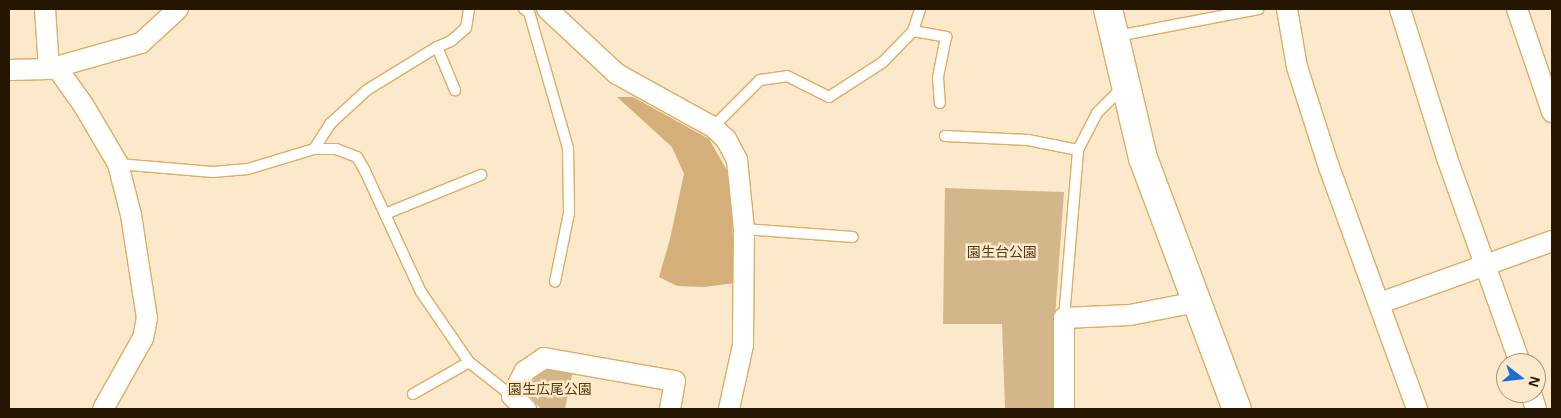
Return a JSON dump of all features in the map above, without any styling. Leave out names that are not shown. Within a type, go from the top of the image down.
[{"type":"street","points":[[45,9],[53,69],[84,106],[118,164],[131,215],[147,318],[143,338],[103,409]]},
{"type":"street","points":[[9,70],[53,69],[141,43],[178,9]]},
{"type":"street","points":[[547,9],[617,74],[713,127],[726,139],[737,160],[744,229],[744,345],[729,409]]},
{"type":"street","points":[[1108,9],[1116,36],[1143,158],[1237,409]]},
{"type":"street","points":[[1287,9],[1298,67],[1326,158],[1417,409]]},
{"type":"street","points":[[1400,9],[1447,158],[1517,353]]},
{"type":"street","points":[[1517,9],[1552,112]]},
{"type":"street","points":[[1380,303],[1552,242]]},
{"type":"street","points":[[1064,409],[1064,318],[1130,315],[1197,302]]},
{"type":"street","points":[[519,403],[526,371],[544,358],[675,381],[670,409]]},
{"type":"lane","points":[[314,149],[330,124],[367,90],[437,47],[451,42],[466,28],[469,9]]},
{"type":"lane","points":[[524,9],[529,12],[568,148],[569,213],[556,282]]},
{"type":"lane","points":[[713,127],[760,80],[787,76],[829,97],[883,62],[913,30],[920,9]]},
{"type":"lane","points":[[1116,36],[1258,9]]},
{"type":"lane","points":[[913,30],[946,37],[938,77],[940,103]]},
{"type":"lane","points":[[437,47],[455,90]]},
{"type":"lane","points":[[1064,318],[1078,150],[1098,113],[1126,83]]},
{"type":"lane","points":[[945,136],[1028,140],[1078,150]]},
{"type":"lane","points":[[118,164],[213,172],[248,169],[314,149],[336,149],[356,157],[421,292],[469,362],[519,403]]},
{"type":"lane","points":[[384,214],[481,175]]},
{"type":"lane","points":[[744,229],[853,237]]},
{"type":"lane","points":[[413,394],[469,362]]},
{"type":"green space","name":"園生台公園","points":[[945,188],[1064,192],[1055,317],[1060,409],[1005,409],[1002,324],[943,324]]},
{"type":"green space","name":"園生広尾公園","points":[[551,366],[573,371],[565,409],[541,409],[526,392],[537,374]]},
{"type":"shaded area","points":[[617,97],[633,97],[709,139],[730,176],[735,283],[704,287],[677,286],[659,277],[670,239],[684,174],[672,147]]}]
